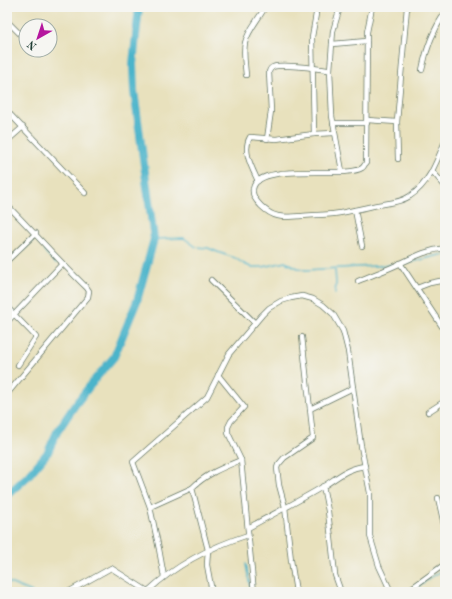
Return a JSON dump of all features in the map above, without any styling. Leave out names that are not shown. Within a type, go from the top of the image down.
[{"type":"street","points":[[246,74],[245,44],[247,37],[265,7]]},
{"type":"street","points":[[340,7],[333,27],[330,70],[334,133],[342,171]]},
{"type":"street","points":[[372,7],[368,24],[367,41],[366,163],[361,169],[342,171],[306,171],[270,175],[254,184],[252,190],[254,197],[268,212],[276,216],[286,217],[332,214],[397,202],[408,198],[419,189],[433,172],[445,141]]},
{"type":"street","points":[[398,159],[397,122],[407,7]]},
{"type":"street","points":[[422,70],[426,50],[445,13]]},
{"type":"street","points":[[314,134],[312,31],[316,14]]},
{"type":"street","points":[[7,21],[18,32]]},
{"type":"street","points":[[332,44],[367,41]]},
{"type":"street","points":[[267,139],[271,111],[269,72],[271,69],[273,67],[282,66],[330,70]]},
{"type":"street","points":[[7,111],[85,193]]},
{"type":"street","points":[[333,123],[397,122]]},
{"type":"street","points":[[7,141],[23,127]]},
{"type":"street","points":[[258,181],[248,160],[248,139],[251,137],[281,139],[314,134],[334,133]]},
{"type":"street","points":[[433,172],[445,186]]},
{"type":"street","points":[[7,205],[36,233],[62,264],[88,290],[88,297],[7,394]]},
{"type":"street","points":[[355,210],[362,246]]},
{"type":"street","points":[[7,261],[36,233]]},
{"type":"street","points":[[358,281],[424,252],[445,248]]},
{"type":"street","points":[[400,263],[445,330]]},
{"type":"street","points":[[7,322],[62,264]]},
{"type":"street","points":[[211,280],[255,323]]},
{"type":"street","points":[[417,288],[430,283],[445,280]]},
{"type":"street","points":[[164,577],[150,507],[133,462],[204,401],[229,354],[269,308],[281,301],[302,296],[313,299],[323,305],[333,314],[343,332],[348,351],[370,493],[370,536],[379,566],[391,592]]},
{"type":"street","points":[[7,307],[36,337],[18,365]]},
{"type":"street","points":[[440,323],[445,320]]},
{"type":"street","points":[[296,592],[285,507],[279,485],[278,465],[284,458],[313,438],[302,337]]},
{"type":"street","points":[[218,375],[244,407],[235,416],[228,427],[228,433],[241,460],[254,592]]},
{"type":"street","points":[[310,409],[353,388]]},
{"type":"street","points":[[428,412],[445,401]]},
{"type":"street","points":[[150,507],[192,488],[200,480],[216,470],[241,460]]},
{"type":"street","points":[[248,528],[323,486],[348,470],[365,466]]},
{"type":"street","points":[[323,486],[335,575],[341,592]]},
{"type":"street","points":[[192,488],[208,550],[207,565],[212,592]]},
{"type":"street","points":[[438,498],[445,529]]},
{"type":"street","points":[[68,592],[111,568],[148,592],[164,577],[208,550],[248,535]]},
{"type":"street","points":[[406,592],[445,564]]},
{"type":"waterway","points":[[7,495],[28,476],[48,452],[57,432],[75,405],[114,357],[137,301],[154,239],[134,91],[133,64],[139,7]]},
{"type":"waterway","points":[[154,239],[184,238],[196,247],[208,248],[235,258],[251,267],[263,267],[285,262],[306,270],[392,265]]},
{"type":"waterway","points":[[23,250],[33,240]]},
{"type":"waterway","points":[[44,251],[56,263]]},
{"type":"waterway","points":[[404,264],[445,255]]},
{"type":"waterway","points":[[335,269],[335,294]]},
{"type":"waterway","points":[[246,564],[251,592]]},
{"type":"waterway","points":[[430,578],[445,568]]},
{"type":"waterway","points":[[416,589],[428,579]]},
{"type":"waterway","points":[[7,582],[32,592]]}]
